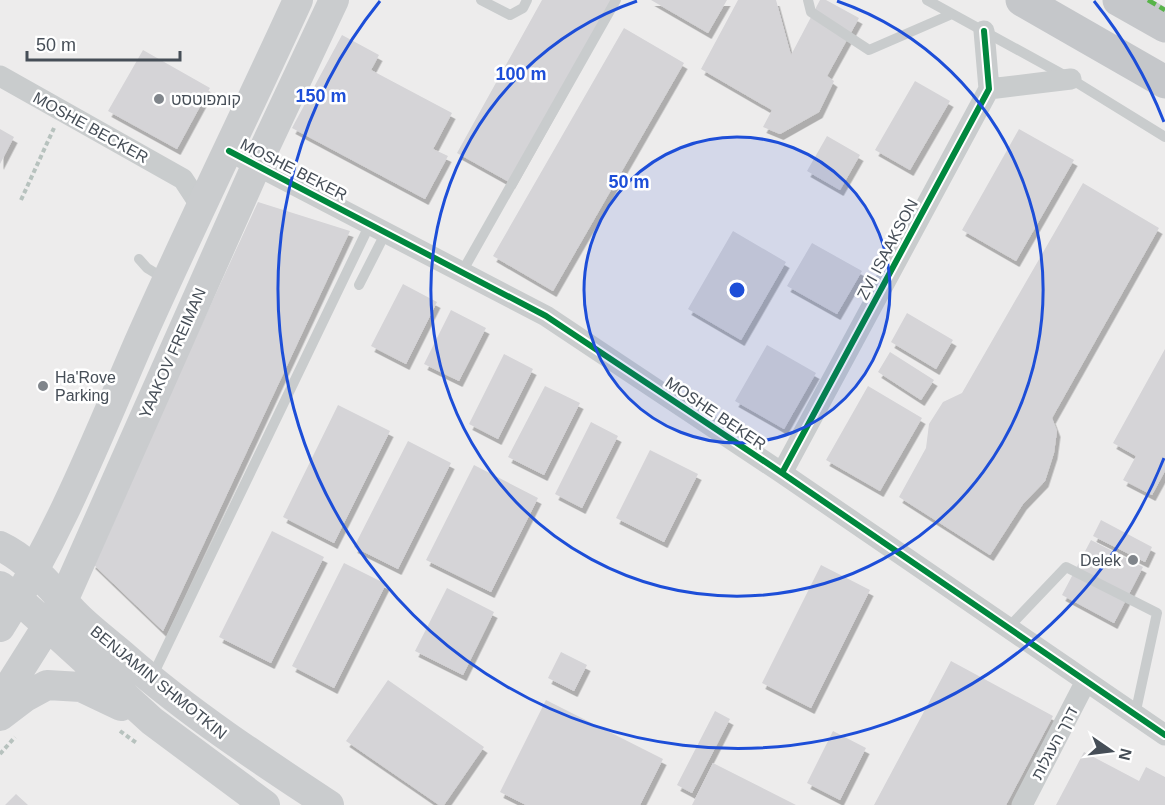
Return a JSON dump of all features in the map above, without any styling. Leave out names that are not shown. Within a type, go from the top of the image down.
[{"type":"main road","name":"YAAKOV FREIMAN","points":[[0,627],[9,593],[35,570],[76,489],[140,340],[298,0]]},
{"type":"main road","name":"YAAKOV FREIMAN","points":[[0,701],[63,601],[257,164],[334,0]]},
{"type":"main road","points":[[1022,0],[1165,82]]},
{"type":"main road","points":[[1119,0],[1165,26]]},
{"type":"main road","name":"BENJAMIN SHMOTKIN","points":[[0,546],[35,570],[80,618],[191,712],[254,757],[329,805]]},
{"type":"main road","name":"BENJAMIN SHMOTKIN","points":[[9,593],[152,721],[265,805]]},
{"type":"main road","points":[[0,716],[25,697],[47,685],[81,687],[152,721]]},
{"type":"street","points":[[984,31],[989,89],[1071,79]]},
{"type":"street","name":"MOSHE BECKER","points":[[0,76],[183,178],[202,208]]},
{"type":"street","name":"ZVI ISAAKSON","points":[[782,474],[989,89]]},
{"type":"street","name":"MOSHE BEKER","points":[[223,162],[257,164],[546,316],[1165,735]]},
{"type":"street","points":[[183,178],[223,162]]},
{"type":"street","name":"דרך העגלות","points":[[1022,805],[1086,681]]},
{"type":"lane","points":[[481,0],[510,15],[523,8],[527,0]]},
{"type":"lane","points":[[462,272],[616,0]]},
{"type":"lane","points":[[808,0],[811,12],[869,50],[952,14]]},
{"type":"lane","points":[[927,0],[1071,79],[1165,137]]},
{"type":"lane","points":[[359,285],[378,228]]},
{"type":"lane","points":[[151,679],[378,228]]},
{"type":"lane","points":[[1008,628],[1066,567],[1157,613],[1135,715]]},
{"type":"path","points":[[21,200],[57,123],[47,116],[54,105]]},
{"type":"building","points":[[542,0],[613,0],[511,183],[457,153]]},
{"type":"building","points":[[651,0],[727,0],[708,33]]},
{"type":"building","points":[[738,0],[776,0],[791,55],[820,0],[826,0],[859,18],[827,76],[834,81],[819,112],[780,134],[763,127],[772,110],[701,69]]},
{"type":"building","points":[[624,28],[684,63],[553,291],[493,256]]},
{"type":"building","points":[[342,35],[379,55],[371,70],[452,113],[433,149],[448,156],[425,199],[292,128]]},
{"type":"building","name":"קומפוטסט","points":[[143,50],[210,88],[177,149],[108,111]]},
{"type":"building","points":[[915,81],[950,101],[910,170],[875,150]]},
{"type":"building","points":[[0,129],[14,137],[0,164]]},
{"type":"building","points":[[1019,129],[1074,160],[1016,261],[962,230]]},
{"type":"building","points":[[827,136],[860,155],[840,190],[807,171]]},
{"type":"building","points":[[1083,183],[1159,228],[1052,418],[1057,431],[1054,453],[1045,481],[1023,504],[990,555],[899,497],[926,448],[929,424],[943,402],[962,393]]},
{"type":"building","points":[[258,202],[350,231],[163,631],[92,563]]},
{"type":"building","points":[[733,231],[786,262],[741,340],[688,309]]},
{"type":"building","points":[[812,243],[862,271],[837,314],[787,286]]},
{"type":"building","points":[[403,284],[437,302],[406,364],[371,346]]},
{"type":"building","points":[[451,310],[486,328],[459,381],[424,364]]},
{"type":"building","points":[[907,313],[953,340],[936,369],[891,342]]},
{"type":"building","points":[[767,345],[816,373],[784,429],[735,401]]},
{"type":"building","points":[[1165,349],[1165,471],[1152,495],[1123,480],[1136,456],[1113,443]]},
{"type":"building","points":[[890,352],[934,380],[921,400],[878,372]]},
{"type":"building","points":[[504,354],[533,369],[498,439],[469,424]]},
{"type":"building","points":[[545,386],[580,403],[544,475],[508,457]]},
{"type":"building","points":[[868,386],[922,418],[880,491],[826,460]]},
{"type":"building","points":[[338,405],[390,431],[334,543],[283,517]]},
{"type":"building","points":[[591,422],[618,436],[582,508],[555,494]]},
{"type":"building","points":[[408,441],[451,463],[398,569],[354,547]]},
{"type":"building","points":[[650,450],[698,474],[664,542],[616,518]]},
{"type":"building","points":[[474,465],[538,498],[491,592],[426,560]]},
{"type":"building","points":[[1101,520],[1152,547],[1145,562],[1093,536]]},
{"type":"building","points":[[272,531],[324,557],[271,663],[219,637]]},
{"type":"building","points":[[1091,540],[1143,567],[1114,623],[1062,595]]},
{"type":"building","points":[[344,563],[386,584],[334,688],[292,666]]},
{"type":"building","points":[[821,565],[870,590],[811,708],[762,683]]},
{"type":"building","points":[[447,588],[494,612],[463,675],[415,651]]},
{"type":"building","points":[[561,652],[587,665],[574,691],[548,678]]},
{"type":"building","points":[[951,661],[1053,716],[1006,805],[874,805]]},
{"type":"building","points":[[388,680],[484,747],[444,805],[439,805],[346,741]]},
{"type":"building","points":[[546,700],[663,759],[640,805],[526,805],[500,792]]},
{"type":"building","points":[[715,711],[730,719],[692,793],[677,785]]},
{"type":"building","points":[[833,731],[866,748],[840,800],[807,783]]},
{"type":"building","points":[[1084,752],[1139,781],[1146,767],[1165,777],[1165,805],[1056,805]]},
{"type":"building","points":[[713,763],[796,805],[692,805]]},
{"type":"building","points":[[16,794],[28,805],[5,805]]},
{"type":"marked path","points":[[1148,0],[1165,10]]},
{"type":"cycle path","points":[[782,473],[989,89],[984,31]]},
{"type":"cycle path","points":[[229,151],[546,316],[782,473],[1165,735]]},
{"type":"place","name":"קומפוטסט","points":[[159,99]]},
{"type":"place","name":"Ha'Rove Parking","points":[[43,386]]},
{"type":"place","name":"Delek","points":[[1133,560]]}]
